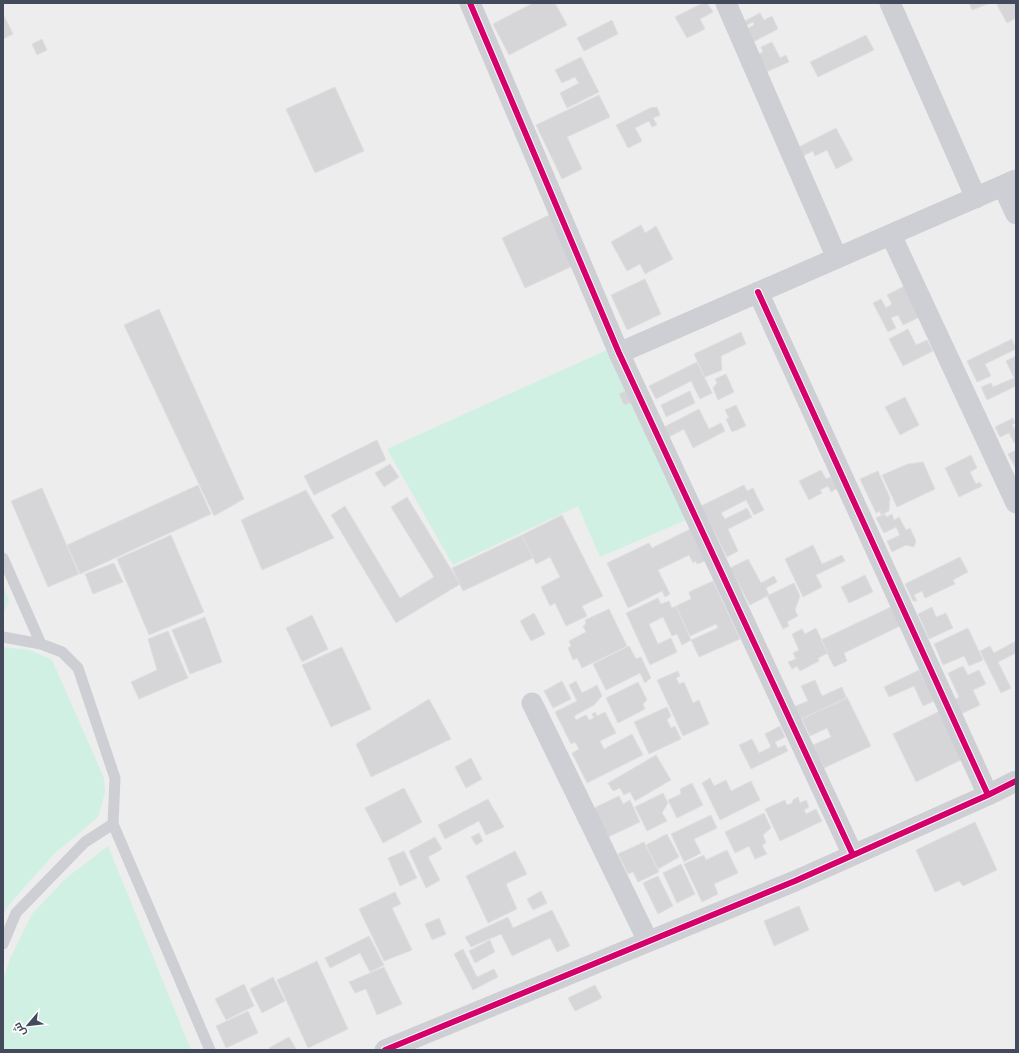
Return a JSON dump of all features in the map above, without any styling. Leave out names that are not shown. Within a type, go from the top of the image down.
[{"type":"street","points":[[470,3],[619,353],[852,855]]},
{"type":"street","points":[[726,3],[837,258]]},
{"type":"street","points":[[890,3],[976,198]]},
{"type":"street","points":[[619,353],[1010,183],[1016,214]]},
{"type":"street","points":[[891,235],[1016,503]]},
{"type":"street","points":[[758,292],[988,795]]},
{"type":"street","points":[[532,703],[648,942]]},
{"type":"street","points":[[385,1050],[795,881],[988,795],[1016,781]]},
{"type":"lane","points":[[3,558],[41,644]]},
{"type":"lane","points":[[3,637],[41,644],[62,652],[78,668],[115,778],[113,824],[210,1050]]},
{"type":"lane","points":[[3,944],[16,913],[85,842],[113,824]]},
{"type":"green space","points":[[609,349],[686,520],[600,557],[578,506],[453,565],[387,449]]},
{"type":"green space","points":[[3,585],[9,600],[4,613],[3,613]]},
{"type":"green space","points":[[3,647],[30,650],[52,660],[104,778],[105,793],[98,817],[54,854],[7,907],[3,916]]},
{"type":"green space","points":[[108,846],[191,1050],[3,1050],[3,979],[10,959],[32,914],[65,879]]},
{"type":"building","points":[[533,3],[555,3],[567,25],[509,55],[493,24]]},
{"type":"building","points":[[703,3],[707,3],[713,12],[700,19],[705,29],[687,38],[675,17]]},
{"type":"building","points":[[969,3],[990,3],[972,10]]},
{"type":"building","points":[[999,3],[1016,3],[1016,18],[1007,23],[997,5]]},
{"type":"building","points":[[760,13],[764,20],[772,16],[778,29],[753,42],[746,29],[754,25],[753,22],[745,26],[743,22]]},
{"type":"building","points":[[3,14],[13,34],[3,39]]},
{"type":"building","points":[[612,20],[618,34],[584,51],[577,38]]},
{"type":"building","points":[[866,35],[874,50],[818,77],[810,62]]},
{"type":"building","points":[[42,39],[47,50],[37,55],[32,44]]},
{"type":"building","points":[[772,42],[780,58],[786,55],[789,62],[766,72],[758,54],[763,52],[761,47]]},
{"type":"building","points":[[581,57],[599,92],[567,108],[560,93],[579,83],[575,77],[562,83],[555,70]]},
{"type":"building","points":[[335,87],[364,151],[315,173],[286,109]]},
{"type":"building","points":[[599,95],[610,117],[567,137],[582,169],[562,179],[536,125]]},
{"type":"building","points":[[657,107],[660,115],[653,118],[657,125],[652,127],[649,121],[635,128],[642,141],[628,148],[616,125],[650,108]]},
{"type":"building","points":[[836,128],[853,160],[836,169],[827,150],[815,156],[813,151],[803,156],[799,147]]},
{"type":"building","points":[[553,213],[577,264],[525,288],[502,238]]},
{"type":"building","points":[[641,225],[645,233],[656,226],[673,259],[645,274],[640,264],[627,271],[611,242]]},
{"type":"building","points":[[645,279],[661,314],[627,330],[611,295]]},
{"type":"building","points":[[912,282],[928,313],[903,325],[898,315],[891,318],[896,328],[888,332],[873,303],[881,299],[886,308],[892,304],[887,295]]},
{"type":"building","points":[[159,309],[244,499],[214,516],[124,325]]},
{"type":"building","points":[[908,329],[916,345],[927,340],[933,351],[903,366],[889,339]]},
{"type":"building","points":[[741,332],[746,344],[721,356],[722,370],[705,377],[694,354]]},
{"type":"building","points":[[1012,339],[1016,349],[985,364],[991,376],[977,382],[967,361]]},
{"type":"building","points":[[1016,356],[1016,386],[987,400],[981,387],[991,383],[993,387],[1014,378],[1006,361]]},
{"type":"building","points":[[697,362],[712,393],[700,399],[691,381],[656,399],[649,386]]},
{"type":"building","points":[[726,374],[734,392],[718,400],[713,388],[717,383],[715,379]]},
{"type":"building","points":[[627,390],[633,402],[624,405],[619,394]]},
{"type":"building","points":[[690,391],[695,403],[666,417],[661,405]]},
{"type":"building","points":[[905,397],[919,425],[900,435],[885,407]]},
{"type":"building","points":[[736,405],[746,426],[732,432],[726,419],[729,418],[725,410]]},
{"type":"building","points":[[699,409],[709,429],[721,423],[725,431],[693,448],[684,429],[669,437],[664,427]]},
{"type":"building","points":[[1013,418],[1015,423],[1012,425],[1016,430],[1016,442],[1014,443],[1009,433],[1000,437],[995,427]]},
{"type":"building","points":[[377,440],[386,460],[314,495],[304,476]]},
{"type":"building","points":[[1016,450],[1016,469],[1008,454]]},
{"type":"building","points":[[971,455],[977,468],[970,472],[976,484],[980,482],[982,486],[959,497],[945,468]]},
{"type":"building","points":[[923,462],[935,489],[897,507],[882,475],[908,464]]},
{"type":"building","points":[[390,464],[399,477],[384,487],[375,473]]},
{"type":"building","points":[[821,470],[826,479],[835,475],[841,486],[831,492],[828,486],[820,490],[822,493],[809,500],[799,481]]},
{"type":"building","points":[[878,471],[890,498],[889,511],[881,515],[880,511],[876,513],[860,479]]},
{"type":"building","points":[[198,485],[211,514],[80,574],[67,545]]},
{"type":"building","points":[[744,485],[747,491],[753,488],[764,510],[754,515],[746,500],[721,513],[725,519],[747,508],[752,517],[728,529],[738,551],[727,557],[701,506]]},
{"type":"building","points":[[42,488],[79,574],[48,587],[11,501]]},
{"type":"building","points":[[306,490],[334,538],[262,570],[241,520]]},
{"type":"building","points":[[407,497],[460,584],[396,623],[331,515],[345,506],[400,598],[434,577],[391,507]]},
{"type":"building","points":[[885,514],[886,517],[892,514],[894,520],[899,517],[906,530],[910,528],[916,541],[914,547],[906,545],[892,552],[887,541],[900,535],[896,527],[884,533],[876,518]]},
{"type":"building","points":[[562,515],[603,596],[582,606],[587,616],[566,626],[555,603],[550,606],[541,587],[560,577],[550,557],[536,564],[522,535]]},
{"type":"building","points":[[690,529],[705,561],[697,564],[696,561],[693,563],[689,555],[658,570],[670,594],[665,597],[662,591],[628,608],[607,563],[649,543],[652,548]]},
{"type":"building","points":[[171,535],[204,612],[149,635],[117,559]]},
{"type":"building","points":[[522,535],[533,558],[463,591],[452,568]]},
{"type":"building","points":[[813,545],[822,564],[842,555],[845,561],[816,575],[822,587],[803,597],[785,559]]},
{"type":"building","points":[[960,557],[968,572],[953,580],[955,584],[925,598],[922,591],[914,595],[917,601],[913,601],[905,584]]},
{"type":"building","points":[[748,559],[761,583],[774,576],[777,582],[766,588],[769,595],[750,605],[730,568]]},
{"type":"building","points":[[114,563],[123,582],[93,594],[85,574]]},
{"type":"building","points":[[865,575],[873,592],[849,603],[841,587]]},
{"type":"building","points":[[713,581],[740,639],[699,657],[691,640],[718,628],[716,624],[690,636],[676,606],[691,599],[689,592]]},
{"type":"building","points":[[794,583],[800,596],[795,610],[798,616],[787,622],[789,626],[783,629],[767,596]]},
{"type":"building","points":[[658,598],[661,604],[669,601],[672,608],[676,606],[691,640],[682,645],[677,634],[672,636],[663,617],[649,624],[658,644],[671,638],[677,652],[650,665],[626,613]]},
{"type":"building","points":[[893,606],[902,625],[844,653],[847,661],[834,667],[821,640]]},
{"type":"building","points":[[932,607],[936,617],[946,613],[953,628],[929,639],[918,614]]},
{"type":"building","points":[[609,609],[627,646],[582,668],[577,658],[573,660],[568,648],[571,646],[569,641],[586,632],[583,626],[586,624],[585,620]]},
{"type":"building","points":[[534,613],[545,634],[531,641],[520,621]]},
{"type":"building","points":[[312,615],[328,649],[302,662],[286,628]]},
{"type":"building","points":[[205,617],[222,662],[190,674],[172,630]]},
{"type":"building","points":[[816,628],[828,653],[818,658],[819,661],[800,671],[797,666],[792,669],[788,662],[796,659],[793,653],[799,650],[792,634],[802,629],[805,634]]},
{"type":"building","points":[[968,628],[983,660],[969,666],[964,656],[943,665],[934,644]]},
{"type":"building","points":[[168,631],[188,678],[139,699],[131,682],[157,670],[148,639]]},
{"type":"building","points":[[1016,641],[1016,653],[998,662],[1011,688],[1001,693],[980,651],[990,646],[994,653]]},
{"type":"building","points":[[629,646],[636,659],[641,657],[651,678],[645,683],[640,673],[606,690],[593,664]]},
{"type":"building","points":[[342,647],[371,709],[331,727],[302,665]]},
{"type":"building","points":[[963,666],[968,675],[979,670],[986,684],[973,690],[980,705],[961,714],[954,700],[959,697],[948,673]]},
{"type":"building","points":[[919,670],[934,701],[923,706],[914,686],[889,697],[884,687]]},
{"type":"building","points":[[678,671],[680,676],[676,678],[679,684],[684,682],[693,703],[699,700],[709,724],[683,736],[657,680]]},
{"type":"building","points":[[815,680],[822,696],[842,687],[847,699],[798,720],[793,707],[808,701],[801,686]]},
{"type":"building","points":[[562,681],[571,699],[553,708],[544,691]]},
{"type":"building","points":[[576,681],[582,693],[597,685],[602,696],[594,705],[574,716],[576,720],[586,715],[589,720],[594,718],[592,714],[595,712],[597,716],[605,712],[616,733],[600,741],[604,749],[632,734],[643,755],[587,783],[572,753],[579,749],[575,742],[571,744],[555,712],[577,701],[569,685]]},
{"type":"building","points":[[638,682],[647,700],[643,704],[645,709],[618,723],[606,698]]},
{"type":"building","points":[[847,697],[871,746],[824,768],[813,745],[831,737],[827,728],[810,736],[802,719]]},
{"type":"building","points":[[429,699],[451,739],[371,777],[356,744]]},
{"type":"building","points":[[667,707],[671,716],[667,720],[671,728],[675,726],[681,739],[649,754],[634,722]]},
{"type":"building","points":[[940,711],[963,759],[916,782],[893,734]]},
{"type":"building","points":[[780,726],[785,737],[775,742],[778,748],[785,745],[788,751],[751,769],[739,745],[752,739],[759,753],[771,747],[765,734]]},
{"type":"building","points":[[656,755],[671,780],[635,801],[630,792],[624,795],[620,788],[613,791],[608,783]]},
{"type":"building","points":[[471,758],[482,779],[466,788],[455,767]]},
{"type":"building","points":[[710,778],[714,786],[726,780],[731,791],[751,781],[760,800],[720,820],[702,783]]},
{"type":"building","points":[[692,783],[703,805],[677,818],[668,800],[681,794],[680,789]]},
{"type":"building","points":[[404,788],[422,822],[383,843],[365,808]]},
{"type":"building","points":[[663,793],[668,803],[662,813],[667,821],[647,831],[635,807]]},
{"type":"building","points":[[619,796],[623,804],[630,800],[640,822],[606,838],[592,809]]},
{"type":"building","points":[[798,797],[800,803],[806,800],[809,807],[804,810],[806,814],[816,809],[822,821],[780,841],[765,809],[785,800],[787,805],[792,803],[793,800]]},
{"type":"building","points":[[488,799],[504,827],[486,835],[479,821],[445,839],[438,825]]},
{"type":"building","points":[[764,813],[771,828],[763,835],[766,843],[762,845],[767,854],[755,859],[749,846],[735,853],[725,832]]},
{"type":"building","points":[[711,815],[717,828],[694,839],[701,853],[684,862],[671,834]]},
{"type":"building","points":[[975,822],[997,870],[963,886],[959,881],[935,892],[916,850]]},
{"type":"building","points":[[479,833],[483,841],[476,845],[471,837]]},
{"type":"building","points":[[667,834],[679,857],[658,869],[646,845]]},
{"type":"building","points":[[435,837],[442,849],[428,857],[440,880],[426,888],[409,851]]},
{"type":"building","points":[[644,842],[659,872],[638,882],[633,872],[628,874],[618,854]]},
{"type":"building","points":[[727,850],[738,873],[714,884],[718,894],[702,902],[684,864],[704,855],[706,860]]},
{"type":"building","points":[[404,851],[417,878],[400,886],[388,858]]},
{"type":"building","points":[[515,851],[527,874],[506,884],[517,909],[488,923],[466,876]]},
{"type":"building","points":[[681,864],[695,894],[677,903],[663,873]]},
{"type":"building","points":[[658,876],[673,906],[658,914],[643,883]]},
{"type":"building","points":[[541,891],[547,903],[533,910],[527,899]]},
{"type":"building","points":[[395,892],[401,904],[392,908],[412,950],[384,961],[359,909]]},
{"type":"building","points":[[799,906],[809,930],[774,946],[764,921]]},
{"type":"building","points":[[552,910],[570,946],[557,952],[550,938],[512,956],[501,934],[471,947],[465,937],[508,917],[513,928]]},
{"type":"building","points":[[439,918],[446,934],[432,940],[425,924]]},
{"type":"building","points":[[369,936],[384,965],[370,972],[360,953],[330,968],[325,958]]},
{"type":"building","points":[[490,940],[495,952],[475,963],[469,951]]},
{"type":"building","points":[[463,949],[477,977],[494,969],[498,977],[473,990],[454,954]]},
{"type":"building","points":[[317,961],[348,1029],[308,1048],[277,980]]},
{"type":"building","points":[[384,967],[402,1004],[377,1015],[366,989],[355,993],[349,982]]},
{"type":"building","points":[[273,977],[285,1001],[262,1013],[250,989]]},
{"type":"building","points":[[244,984],[254,1006],[226,1020],[215,999]]},
{"type":"building","points":[[595,985],[602,998],[575,1011],[568,998]]},
{"type":"building","points":[[248,1011],[258,1033],[226,1048],[216,1026]]},
{"type":"building","points":[[289,1037],[296,1049],[271,1050],[269,1048]]},
{"type":"cycle path","points":[[470,3],[619,353],[853,855]]},
{"type":"cycle path","points":[[758,292],[988,795]]},
{"type":"cycle path","points":[[385,1050],[795,881],[988,795],[1016,781]]}]
